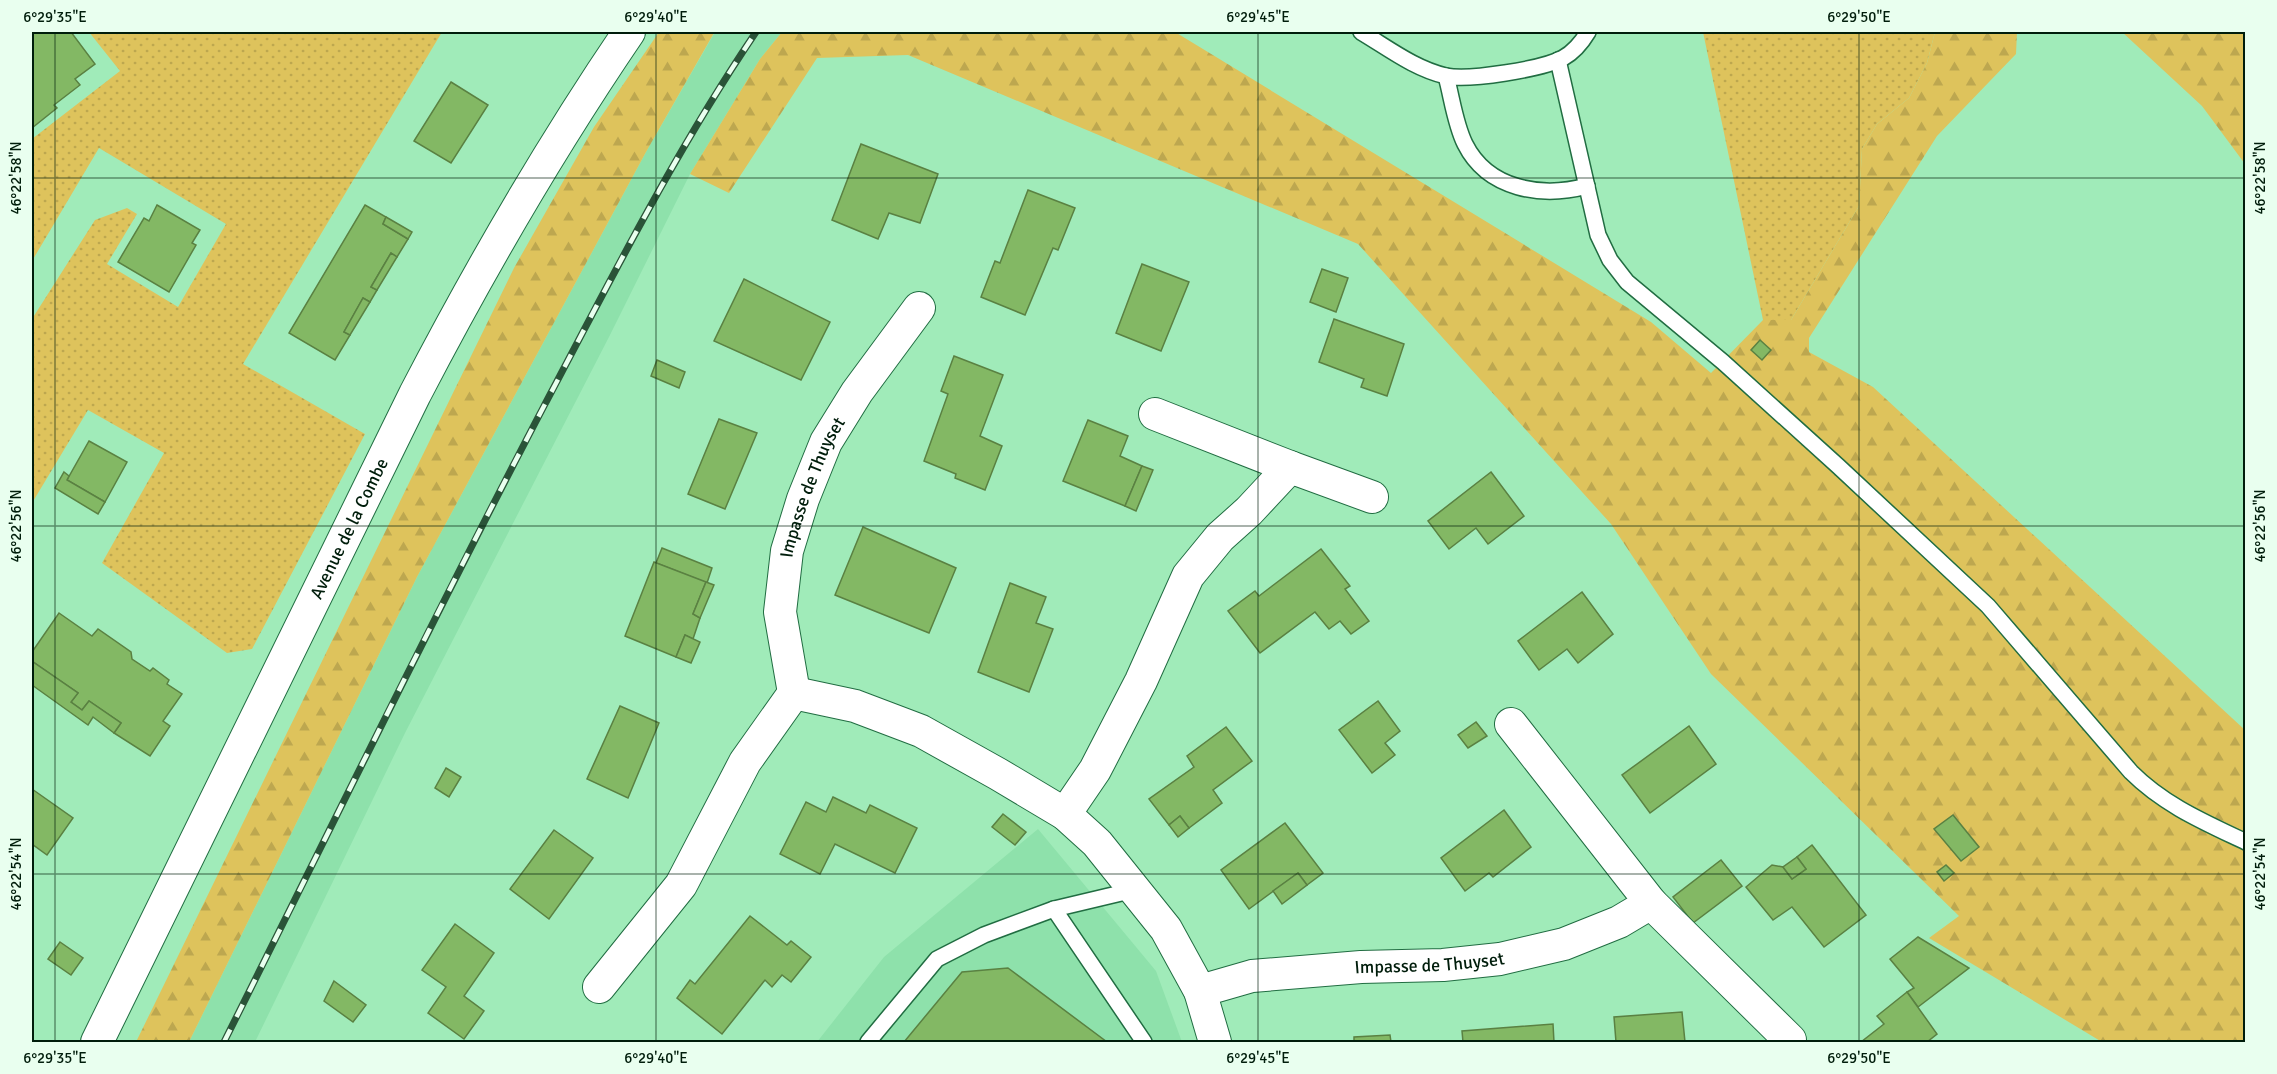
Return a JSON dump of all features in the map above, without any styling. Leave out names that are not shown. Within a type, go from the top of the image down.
[{"type":"street","name":"Avenue de la Combe","points":[[97,1042],[404,415],[455,317],[542,165],[629,32]]},
{"type":"street","name":"Impasse de Thuyset","points":[[794,693],[780,612],[787,551],[802,499],[826,442],[857,392],[920,309]]},
{"type":"street","points":[[1155,414],[1372,497]]},
{"type":"street","points":[[1065,814],[1095,770],[1141,681],[1188,576],[1220,537],[1250,511],[1290,467]]},
{"type":"street","points":[[599,987],[681,885],[745,762],[794,693],[855,706],[921,731],[1065,814],[1096,843],[1166,929],[1200,990],[1215,1042]]},
{"type":"street","points":[[1510,724],[1651,903],[1790,1040]]},
{"type":"street","name":"Impasse de Thuyset","points":[[1200,990],[1252,976],[1361,967],[1443,965],[1500,959],[1564,944],[1619,922],[1651,903]]},
{"type":"lane","points":[[1361,32],[1418,66],[1446,76],[1481,77],[1558,60],[1572,52],[1588,32]]},
{"type":"lane","points":[[1558,60],[1603,248],[1627,282],[1723,362],[1962,581],[1994,613],[2147,788],[2167,803],[2246,842]]},
{"type":"lane","points":[[1446,76],[1464,141],[1479,163],[1494,177],[1513,186],[1545,192],[1572,190],[1587,186]]},
{"type":"lane","points":[[868,1042],[937,959],[984,935],[1054,909],[1134,890]]},
{"type":"lane","points":[[1054,909],[1144,1042]]},
{"type":"shaded area","points":[[715,32],[782,32],[760,59],[690,174],[610,335],[405,733],[255,1042],[189,1042],[417,577],[646,152]]},
{"type":"shaded area","points":[[1038,829],[1156,971],[1182,1042],[817,1042],[884,957]]},
{"type":"green space","points":[[89,32],[442,32],[243,364],[365,434],[252,649],[227,653],[102,563],[164,453],[88,410],[32,503],[32,319],[95,220],[127,208],[137,214],[107,264],[178,307],[226,224],[99,148],[32,261],[32,139],[120,71]]},
{"type":"green space","points":[[659,32],[714,33],[646,152],[417,577],[189,1042],[136,1042],[514,268],[594,127]]},
{"type":"green space","points":[[782,32],[1175,32],[1651,322],[1711,373],[1763,320],[1791,320],[1859,206],[1862,149],[1877,124],[1909,98],[1927,63],[1935,32],[2017,32],[2016,54],[1937,136],[1809,338],[1809,352],[1873,387],[2245,730],[2245,1042],[2102,1042],[1929,938],[1959,916],[1711,674],[1611,524],[1358,244],[908,55],[817,58],[729,193],[690,174],[760,59]]},
{"type":"green space","points":[[1703,32],[1935,32],[1927,63],[1909,98],[1877,124],[1862,149],[1859,206],[1791,320],[1763,320]]},
{"type":"green space","points":[[2122,32],[2245,32],[2245,164],[2202,106]]},
{"type":"building","points":[[32,32],[71,32],[95,64],[75,79],[80,85],[54,105],[57,108],[32,128]]},
{"type":"building","points":[[451,82],[488,105],[451,163],[414,141]]},
{"type":"building","points":[[861,144],[938,174],[920,223],[889,213],[878,239],[832,220]]},
{"type":"building","points":[[1028,190],[1075,208],[1058,250],[1053,248],[1025,315],[981,297],[995,261],[1000,263]]},
{"type":"building","points":[[157,205],[200,230],[192,243],[196,245],[169,292],[118,262],[144,218],[149,221]]},
{"type":"building","points":[[365,205],[386,217],[383,224],[408,239],[397,257],[391,253],[371,287],[377,290],[370,302],[363,298],[344,332],[350,335],[335,360],[289,333]]},
{"type":"building","points":[[386,217],[412,232],[408,239],[383,224]]},
{"type":"building","points":[[391,253],[397,257],[377,290],[371,287]]},
{"type":"building","points":[[1142,264],[1189,282],[1161,351],[1116,333]]},
{"type":"building","points":[[1322,269],[1348,278],[1336,312],[1310,302]]},
{"type":"building","points":[[744,279],[830,322],[801,380],[714,341]]},
{"type":"building","points":[[363,298],[370,302],[350,335],[344,332]]},
{"type":"building","points":[[1334,319],[1404,344],[1387,396],[1361,387],[1364,379],[1319,362]]},
{"type":"building","points":[[1760,340],[1771,350],[1762,360],[1751,350]]},
{"type":"building","points":[[954,356],[1003,375],[980,436],[1002,446],[985,490],[955,478],[956,474],[924,461],[948,394],[941,391]]},
{"type":"building","points":[[657,360],[685,372],[679,388],[651,376]]},
{"type":"building","points":[[719,419],[757,433],[725,509],[688,494]]},
{"type":"building","points":[[1088,420],[1128,436],[1120,456],[1142,466],[1125,506],[1063,481]]},
{"type":"building","points":[[89,441],[127,462],[105,502],[67,480]]},
{"type":"building","points":[[1142,466],[1153,470],[1136,511],[1125,506]]},
{"type":"building","points":[[64,472],[69,476],[67,480],[105,502],[98,514],[55,488]]},
{"type":"building","points":[[1491,472],[1524,516],[1488,544],[1476,528],[1449,549],[1428,521]]},
{"type":"building","points":[[863,527],[956,568],[929,633],[835,595]]},
{"type":"building","points":[[662,548],[712,568],[707,583],[656,563]]},
{"type":"building","points":[[1321,549],[1350,586],[1345,589],[1369,621],[1351,634],[1340,621],[1329,629],[1315,612],[1260,653],[1228,611],[1255,591],[1259,596]]},
{"type":"building","points":[[654,562],[706,582],[693,614],[700,618],[693,639],[685,635],[676,657],[625,636]]},
{"type":"building","points":[[706,582],[714,585],[700,618],[693,614]]},
{"type":"building","points":[[1010,583],[1046,597],[1036,623],[1053,629],[1029,692],[978,672]]},
{"type":"building","points":[[1582,592],[1613,634],[1578,663],[1567,649],[1539,670],[1518,641]]},
{"type":"building","points":[[59,613],[92,636],[98,629],[131,652],[132,659],[150,671],[153,668],[169,680],[167,684],[182,694],[163,721],[170,726],[150,756],[114,733],[121,723],[89,701],[82,710],[71,702],[78,693],[32,661],[32,652]]},
{"type":"building","points":[[685,635],[700,642],[691,663],[676,657]]},
{"type":"building","points":[[33,662],[78,693],[71,702],[82,710],[89,701],[121,723],[114,733],[93,717],[88,725],[32,685]]},
{"type":"building","points":[[1378,701],[1400,731],[1385,743],[1395,755],[1372,773],[1339,730]]},
{"type":"building","points":[[620,706],[659,723],[628,798],[587,779]]},
{"type":"building","points":[[1476,722],[1487,736],[1468,748],[1458,735]]},
{"type":"building","points":[[1689,726],[1716,764],[1650,813],[1622,775]]},
{"type":"building","points":[[1226,727],[1252,761],[1213,790],[1222,803],[1189,828],[1180,816],[1169,825],[1149,799],[1194,767],[1187,756]]},
{"type":"building","points":[[446,768],[461,777],[449,797],[435,788]]},
{"type":"building","points":[[32,789],[73,818],[47,855],[32,844]]},
{"type":"building","points":[[833,797],[866,813],[870,805],[917,828],[895,873],[835,844],[820,874],[780,854],[806,802],[826,812]]},
{"type":"building","points":[[1504,810],[1531,847],[1493,877],[1489,873],[1465,891],[1441,858]]},
{"type":"building","points":[[1003,814],[1026,832],[1015,845],[992,827]]},
{"type":"building","points":[[1953,815],[1979,847],[1961,861],[1934,829]]},
{"type":"building","points":[[1180,816],[1189,828],[1178,837],[1169,825]]},
{"type":"building","points":[[1285,823],[1323,873],[1307,885],[1298,873],[1249,909],[1221,870]]},
{"type":"building","points":[[554,830],[593,858],[549,919],[510,889]]},
{"type":"building","points":[[1812,845],[1866,915],[1824,947],[1792,907],[1773,920],[1746,887],[1772,865],[1783,867],[1792,879],[1806,869],[1797,857]]},
{"type":"building","points":[[1797,857],[1806,869],[1792,879],[1783,867]]},
{"type":"building","points":[[1721,860],[1742,886],[1693,923],[1673,897]]},
{"type":"building","points":[[1946,865],[1954,873],[1944,881],[1937,872]]},
{"type":"building","points":[[1298,873],[1307,885],[1282,904],[1273,891]]},
{"type":"building","points":[[750,916],[787,945],[791,941],[811,957],[791,982],[782,975],[772,987],[765,980],[722,1034],[677,998],[690,980],[695,984]]},
{"type":"building","points":[[455,924],[494,953],[464,996],[484,1011],[464,1039],[428,1013],[446,987],[422,970]]},
{"type":"building","points":[[1918,937],[1969,968],[1918,1007],[1907,992],[1914,988],[1890,959]]},
{"type":"building","points":[[60,942],[83,958],[71,975],[48,959]]},
{"type":"building","points":[[1008,968],[1107,1042],[904,1042],[962,972]]},
{"type":"building","points":[[334,981],[366,1005],[353,1022],[324,1001]]},
{"type":"building","points":[[1907,992],[1937,1034],[1927,1042],[1861,1042],[1884,1024],[1877,1016]]},
{"type":"building","points":[[1682,1012],[1685,1042],[1616,1042],[1614,1017]]},
{"type":"building","points":[[1553,1024],[1554,1042],[1463,1042],[1462,1031]]},
{"type":"building","points":[[1390,1035],[1391,1042],[1354,1042],[1354,1037]]},
{"type":"railway","points":[[224,1042],[462,564],[594,311],[671,169],[756,32]]}]
